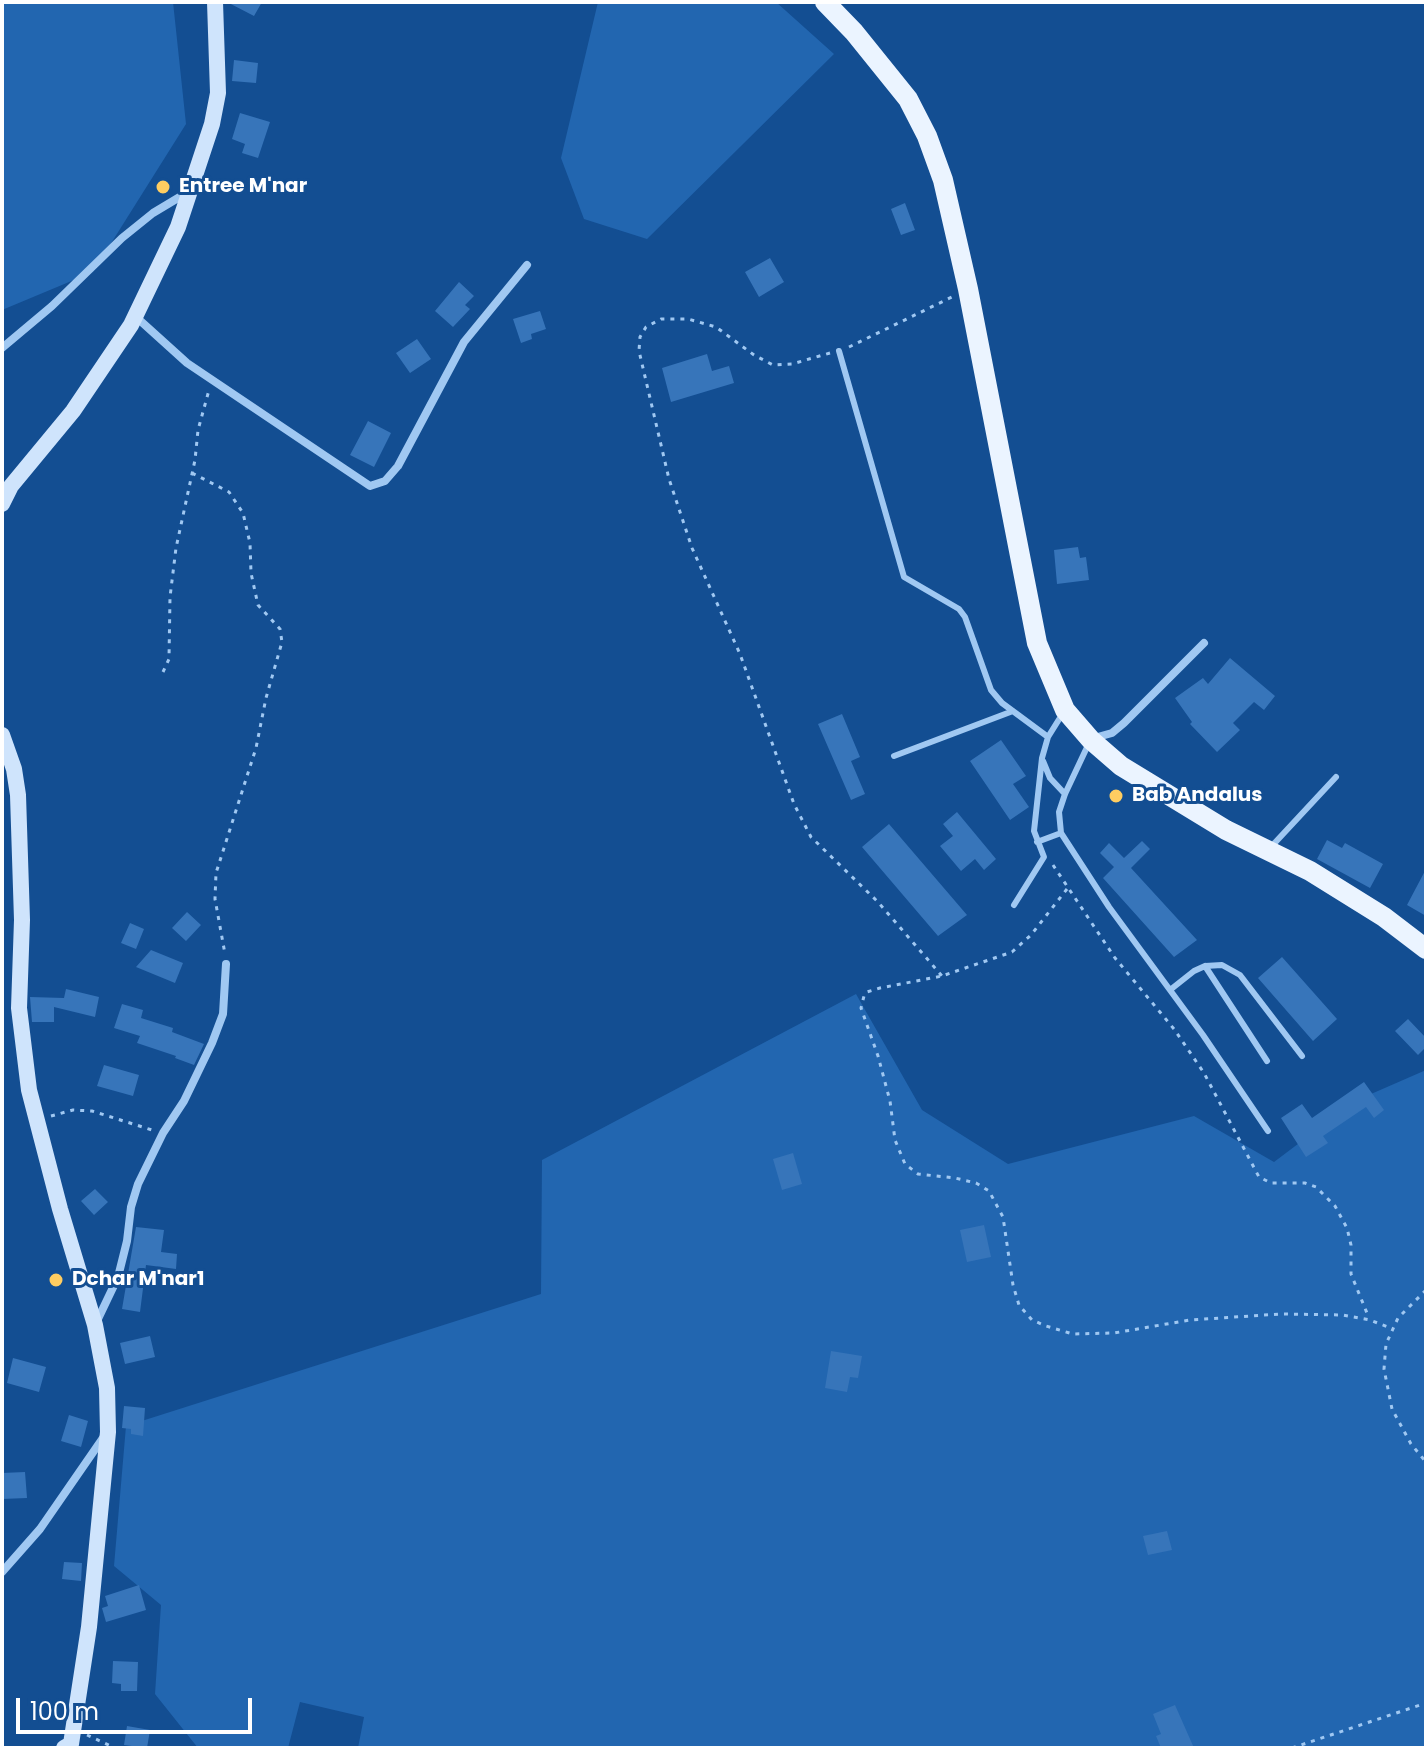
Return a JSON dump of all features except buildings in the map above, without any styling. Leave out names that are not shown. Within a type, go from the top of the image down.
[{"type":"main road","points":[[825,2],[881,63],[908,99],[927,136],[943,180],[968,289],[1037,643],[1065,710],[1091,740],[1121,766],[1226,830],[1310,871],[1384,917],[1426,949]]},
{"type":"street","points":[[2,504],[11,486],[88,389],[131,325],[178,227],[212,124],[218,93],[215,2]]},
{"type":"street","points":[[2,348],[52,306],[122,238],[153,213],[190,191]]},
{"type":"street","points":[[134,316],[187,363],[370,486],[385,481],[408,448],[464,342],[527,265]]},
{"type":"street","points":[[1091,740],[1112,733],[1204,643]]},
{"type":"street","points":[[2,735],[14,769],[18,795],[22,920],[19,1008],[23,1055],[36,1120],[95,1325],[107,1388],[108,1432],[89,1627],[71,1743]]},
{"type":"street","points":[[95,1325],[118,1277],[138,1184],[163,1133],[184,1101],[223,1014],[226,964]]},
{"type":"street","points":[[2,1572],[40,1529],[108,1432]]},
{"type":"lane","points":[[839,351],[904,577],[959,609],[965,617],[991,690],[1048,737]]},
{"type":"lane","points":[[1014,905],[1044,857],[1034,831],[1042,758],[1048,737],[1065,710]]},
{"type":"lane","points":[[894,756],[1013,711]]},
{"type":"lane","points":[[1091,740],[1059,812],[1061,833],[1109,907],[1268,1131]]},
{"type":"lane","points":[[1042,758],[1050,778],[1065,794]]},
{"type":"lane","points":[[1268,851],[1336,777]]},
{"type":"lane","points":[[1037,842],[1061,833]]},
{"type":"lane","points":[[1170,990],[1194,971],[1205,966],[1222,965],[1240,975],[1302,1056]]},
{"type":"lane","points":[[1205,966],[1267,1061]]},
{"type":"path","points":[[942,976],[878,902],[811,837],[794,804],[740,654],[692,548],[669,479],[639,351],[640,337],[646,327],[661,319],[688,319],[716,327],[773,365],[792,364],[839,351],[968,289]]},
{"type":"path","points":[[163,672],[169,659],[170,597],[176,548],[198,430],[212,379]]},
{"type":"path","points":[[192,473],[229,492],[243,513],[258,605],[280,629],[282,642],[256,748],[216,873],[215,899],[226,964]]},
{"type":"path","points":[[1044,857],[1055,867],[1115,958],[1174,1029],[1204,1073],[1259,1177],[1271,1183],[1305,1183],[1316,1187],[1335,1206],[1347,1228],[1351,1245],[1351,1274],[1370,1320]]},
{"type":"path","points":[[1067,889],[1031,935],[1012,952],[942,976],[867,992],[861,1008],[890,1101],[895,1140],[905,1164],[918,1174],[965,1181],[989,1191],[1003,1217],[1019,1305],[1032,1320],[1073,1334],[1114,1333],[1203,1319],[1281,1314],[1343,1315],[1370,1320],[1393,1329]]},
{"type":"path","points":[[36,1120],[73,1110],[92,1111],[163,1133]]},
{"type":"path","points":[[1426,1290],[1398,1318],[1386,1344],[1384,1369],[1392,1409],[1411,1444],[1426,1462]]},
{"type":"path","points":[[1292,1748],[1426,1703]]},
{"type":"path","points":[[71,1743],[115,1748]]},
{"type":"shaded area","points":[[2,2],[173,2],[186,124],[93,272],[2,310]]},
{"type":"shaded area","points":[[598,2],[776,2],[834,54],[647,239],[584,219],[561,158]]},
{"type":"shaded area","points":[[856,994],[922,1110],[1008,1164],[1194,1116],[1274,1162],[1355,1101],[1426,1070],[1426,1748],[358,1748],[364,1717],[300,1702],[288,1748],[198,1748],[155,1694],[161,1605],[114,1566],[126,1426],[541,1294],[542,1160]]},
{"type":"place","name":"Entree M'nar","points":[[163,187]]},
{"type":"place","name":"Bab Andalus","points":[[1116,796]]},
{"type":"place","name":"Dchar M'nar1","points":[[56,1280]]}]
